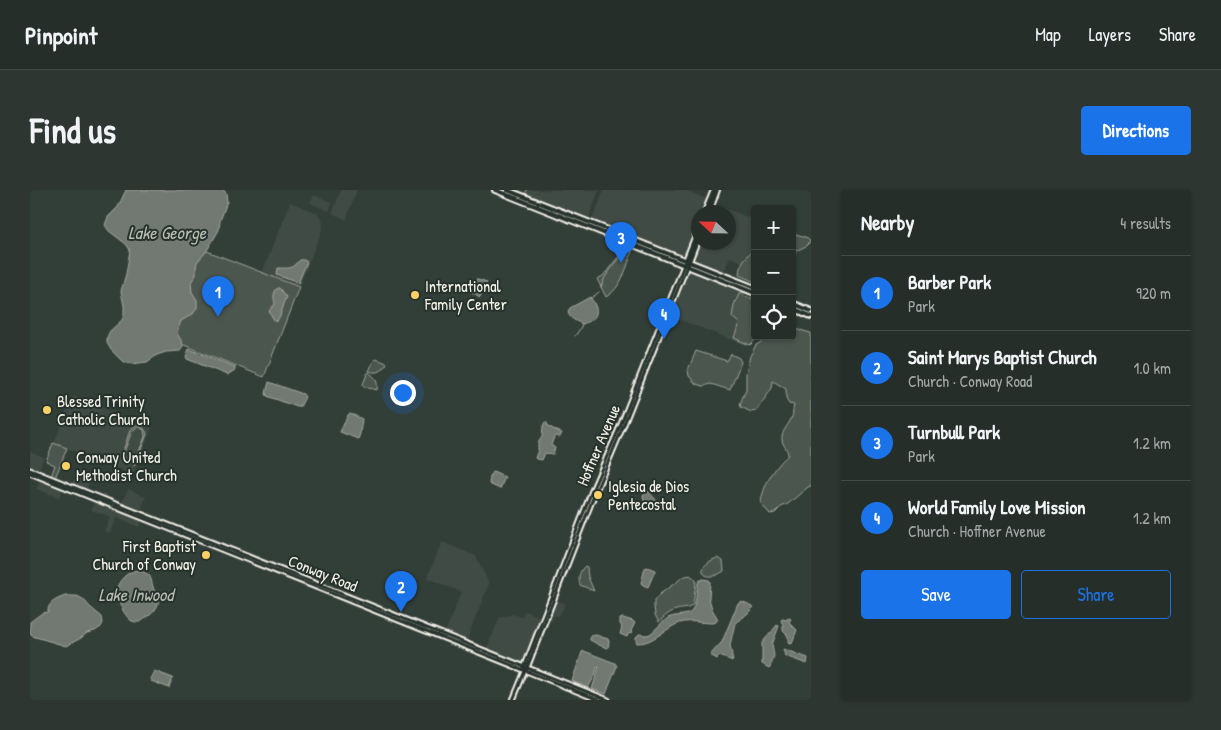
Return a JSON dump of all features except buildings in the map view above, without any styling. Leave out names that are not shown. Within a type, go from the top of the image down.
[{"type":"main road","points":[[495,190],[525,202],[544,205],[638,242],[751,291]]},
{"type":"main road","points":[[507,190],[629,243],[751,287]]},
{"type":"main road","points":[[710,205],[716,190]]},
{"type":"main road","points":[[629,243],[638,242]]},
{"type":"main road","name":"Hoffner Avenue","points":[[513,700],[549,605],[571,554],[582,522],[581,518],[630,409],[691,250]]},
{"type":"main road","name":"Hoffner Avenue","points":[[525,669],[548,614],[554,588],[659,328],[693,250]]},
{"type":"main road","points":[[724,281],[733,280]]},
{"type":"main road","points":[[796,305],[811,311]]},
{"type":"main road","points":[[796,310],[811,316]]},
{"type":"main road","points":[[655,346],[659,328]]},
{"type":"main road","points":[[630,409],[632,395]]},
{"type":"main road","points":[[617,440],[621,424]]},
{"type":"main road","name":"Conway Road","points":[[30,472],[264,567],[305,580],[487,654],[558,680],[599,700]]},
{"type":"main road","name":"Conway Road","points":[[30,472],[247,556],[473,650],[498,657],[552,682],[575,689]]},
{"type":"main road","points":[[85,495],[95,496]]},
{"type":"main road","points":[[119,508],[128,509]]},
{"type":"main road","points":[[131,513],[140,514]]},
{"type":"main road","points":[[239,556],[247,556]]},
{"type":"main road","points":[[264,567],[272,566]]},
{"type":"main road","points":[[552,682],[558,680]]},
{"type":"main road","points":[[575,689],[608,700]]},
{"type":"shaded area","points":[[341,190],[357,190],[346,220],[332,213]]},
{"type":"shaded area","points":[[527,190],[599,190],[588,217],[526,193]]},
{"type":"shaded area","points":[[604,190],[686,190],[708,200],[706,205],[691,205],[691,242],[686,256],[593,218]]},
{"type":"shaded area","points":[[314,195],[332,202],[329,211],[310,203]]},
{"type":"shaded area","points":[[290,202],[317,213],[322,219],[323,224],[299,287],[262,273]]},
{"type":"shaded area","points":[[736,213],[751,218],[751,265],[730,257],[724,272],[692,259],[695,250],[736,250]]},
{"type":"shaded area","points":[[796,234],[810,240],[808,245],[796,251]]},
{"type":"shaded area","points":[[179,240],[299,287],[264,377],[144,329]]},
{"type":"shaded area","points":[[626,247],[633,249],[626,269],[616,288],[606,297],[597,279],[603,276]]},
{"type":"shaded area","points":[[751,252],[751,280],[739,275],[742,263]]},
{"type":"shaded area","points":[[687,271],[745,294],[735,318],[751,326],[751,337],[747,346],[668,315]]},
{"type":"shaded area","points":[[740,292],[751,298],[751,340],[755,340],[750,345],[734,338],[739,323],[732,317],[734,305]]},
{"type":"shaded area","points":[[796,329],[811,333],[811,486],[775,513],[770,514],[761,504],[762,497],[770,477],[788,455],[782,437],[792,417],[794,405],[789,404],[786,399],[786,389],[773,381],[770,392],[756,411],[751,412],[741,407],[740,404],[746,389],[746,373],[750,356],[756,345],[764,340],[796,340]]},
{"type":"shaded area","points":[[696,351],[727,361],[731,354],[739,358],[741,362],[730,390],[711,384],[703,386],[696,384],[689,376],[688,370]]},
{"type":"shaded area","points":[[374,360],[387,363],[380,371],[369,371]]},
{"type":"shaded area","points":[[368,372],[376,380],[377,390],[364,387],[363,384]]},
{"type":"shaded area","points":[[73,396],[152,428],[133,475],[54,443]]},
{"type":"shaded area","points":[[135,426],[139,426],[144,429],[147,434],[135,465],[133,465],[134,462],[129,463],[125,461],[122,454],[130,430]],"holes":[[[139,427],[144,430],[145,437],[136,458],[129,461],[125,458],[124,452],[132,431]]]},
{"type":"shaded area","points":[[53,443],[67,448],[55,478],[51,477],[55,465],[46,461]]},
{"type":"shaded area","points":[[30,451],[44,457],[38,471],[30,468]]},
{"type":"shaded area","points":[[78,471],[84,474],[83,478],[90,481],[86,490],[72,485]]},
{"type":"shaded area","points":[[41,479],[63,488],[59,498],[36,489]]},
{"type":"shaded area","points":[[128,489],[146,497],[140,512],[121,505]]},
{"type":"shaded area","points":[[94,501],[142,519],[139,527],[116,518],[110,533],[104,531],[110,517],[91,510]]},
{"type":"shaded area","points":[[442,542],[476,556],[489,584],[466,642],[445,633],[461,592],[427,578]]},
{"type":"shaded area","points":[[717,558],[723,561],[724,571],[717,575],[706,575],[703,570],[705,566]]},
{"type":"shaded area","points":[[585,566],[587,567],[588,577],[594,591],[580,585],[581,570]]},
{"type":"shaded area","points":[[690,575],[696,581],[693,605],[671,612],[659,622],[655,615],[654,601],[682,577]]},
{"type":"shaded area","points":[[555,600],[565,603],[559,615],[554,616],[552,621],[548,620]]},
{"type":"shaded area","points":[[525,611],[541,617],[522,664],[486,650],[500,617],[512,614],[522,617]]},
{"type":"water","name":"Lake George","points":[[126,190],[223,190],[226,194],[227,202],[220,221],[219,230],[206,252],[197,262],[196,275],[191,282],[192,292],[197,300],[197,308],[193,314],[181,321],[177,332],[183,344],[182,349],[157,355],[147,362],[131,364],[122,361],[107,343],[110,331],[122,320],[124,315],[121,291],[130,250],[105,225],[108,217],[118,207]]},
{"type":"water","points":[[300,260],[307,262],[298,283],[277,275],[278,268],[292,267]]},
{"type":"water","points":[[477,279],[487,282],[480,297],[472,292]]},
{"type":"water","points":[[278,288],[287,297],[277,321],[274,320],[269,311],[275,304],[274,294]]},
{"type":"water","points":[[590,297],[595,306],[596,314],[592,320],[582,324],[571,317],[568,311]]},
{"type":"water","points":[[189,349],[235,367],[235,370],[227,375],[187,359]]},
{"type":"water","points":[[269,382],[303,394],[305,397],[300,407],[267,396]]},
{"type":"water","points":[[350,413],[362,419],[358,439],[340,432]]},
{"type":"water","points":[[545,422],[549,427],[562,433],[560,437],[554,437],[551,445],[555,448],[553,454],[545,453],[542,460],[535,458]]},
{"type":"water","points":[[493,472],[505,477],[500,489],[489,484]]},
{"type":"water","points":[[648,491],[657,501],[665,506],[664,508],[644,501],[643,495]]},
{"type":"water","points":[[645,568],[655,570],[648,587],[641,583]]},
{"type":"water","name":"Lake Inwood","points":[[138,570],[149,576],[158,597],[156,609],[140,622],[132,621],[127,617],[116,594],[120,581],[130,572]]},
{"type":"water","points":[[703,579],[710,582],[709,598],[712,609],[718,619],[716,622],[680,623],[648,641],[637,643],[636,637],[639,634],[650,634],[668,618],[685,615],[693,610],[698,583]]},
{"type":"water","points":[[65,596],[77,596],[83,599],[102,617],[103,623],[101,627],[66,646],[32,636],[30,634],[30,622],[42,613],[48,612],[51,604]]},
{"type":"water","points":[[742,601],[754,607],[735,623],[730,645],[733,661],[719,656],[717,659],[710,655],[722,642],[738,603]]},
{"type":"water","points":[[788,617],[791,619],[789,622],[797,630],[792,643],[789,644],[788,636],[783,631],[781,621],[782,619],[787,620]]},
{"type":"water","points":[[623,618],[635,623],[631,631],[632,633],[628,634],[627,637],[620,634],[622,627],[620,619]]},
{"type":"water","points":[[777,625],[779,626],[772,645],[774,656],[769,668],[762,664],[762,643]]},
{"type":"water","points":[[596,635],[608,639],[608,648],[590,640],[590,636]]},
{"type":"water","points":[[783,649],[808,658],[807,664],[785,656]]},
{"type":"water","points":[[584,651],[615,663],[617,666],[606,694],[592,689],[599,667],[597,667],[588,688],[572,681]]},
{"type":"water","points":[[154,671],[173,678],[169,688],[151,681],[150,679]]},
{"type":"waterway","points":[[601,287],[605,277],[628,246]]},
{"type":"waterway","points":[[590,299],[599,292]]},
{"type":"waterway","points":[[575,336],[582,324]]},
{"type":"place","name":"Turnbull Park","points":[[621,263]]},
{"type":"place","name":"International Family Center","points":[[415,295]]},
{"type":"place","name":"Barber Park","points":[[218,317]]},
{"type":"place","name":"World Family Love Mission","points":[[664,339]]},
{"type":"place","name":"Blessed Trinity Catholic Church","points":[[47,410]]},
{"type":"place","name":"Conway United Methodist Church","points":[[66,466]]},
{"type":"place","name":"Iglesia de Dios Pentecostal","points":[[598,495]]},
{"type":"place","name":"First Baptist Church of Conway","points":[[206,555]]},
{"type":"place","name":"Saint Marys Baptist Church","points":[[401,612]]}]
